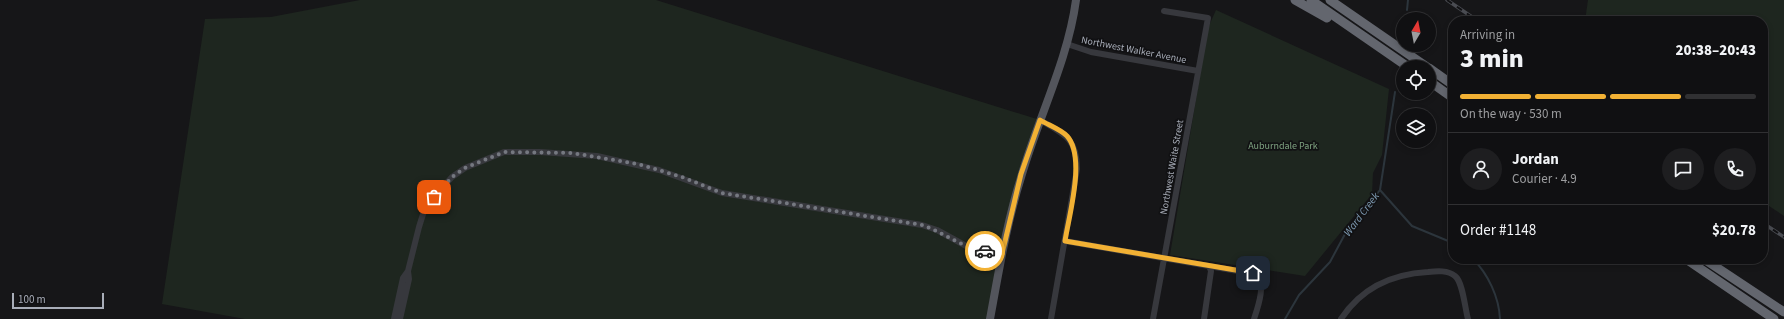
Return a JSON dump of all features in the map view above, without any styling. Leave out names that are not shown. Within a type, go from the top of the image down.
[{"type":"highway","points":[[1295,0],[1369,40]]},
{"type":"highway","points":[[1311,0],[1398,60]]},
{"type":"highway","points":[[1330,0],[1396,46]]},
{"type":"highway","points":[[1341,0],[1363,16],[1396,45]]},
{"type":"highway","points":[[1405,52],[1416,60]]},
{"type":"highway","points":[[1436,73],[1448,82]]},
{"type":"highway","points":[[1436,86],[1448,94]]},
{"type":"highway","points":[[1693,264],[1774,319]]},
{"type":"highway","points":[[1712,264],[1784,312]]},
{"type":"main road","points":[[990,319],[1002,254],[1021,174],[1067,44],[1076,0]]},
{"type":"street","name":"Northwest Waite Street","points":[[1153,319],[1208,18],[1164,11]]},
{"type":"street","name":"Northwest Walker Avenue","points":[[1067,44],[1091,52],[1198,72]]},
{"type":"street","points":[[1040,120],[1066,135],[1075,150],[1077,169],[1051,319]]},
{"type":"street","points":[[400,319],[409,279],[408,271],[424,211],[452,177],[465,168],[504,152],[572,153],[638,164],[682,177],[722,193],[922,225],[937,230],[968,247],[1002,254]]},
{"type":"street","points":[[1065,241],[1253,273],[1259,277],[1262,284],[1254,319]]},
{"type":"street","points":[[1204,319],[1212,271],[1209,266]]},
{"type":"street","points":[[394,319],[403,278],[408,271]]},
{"type":"street","points":[[1341,319],[1354,302],[1380,283],[1401,275],[1417,272],[1450,272],[1459,280],[1468,319]]},
{"type":"green space","points":[[360,0],[656,0],[1040,120],[1002,254],[990,319],[245,319],[162,304],[205,19],[271,17]]},
{"type":"green space","points":[[1588,0],[1784,0],[1784,216],[1768,205],[1768,16],[1586,16]]},
{"type":"green space","name":"Auburndale Park","points":[[1216,10],[1389,89],[1382,155],[1373,173],[1372,194],[1305,276],[1170,255],[1208,28]]},
{"type":"waterway","name":"Ward Creek","points":[[1407,10],[1408,0]]},
{"type":"waterway","name":"Ward Creek","points":[[1285,319],[1299,295],[1330,262],[1345,234],[1380,190],[1395,92]]},
{"type":"waterway","points":[[1380,190],[1412,226],[1448,241]]},
{"type":"waterway","points":[[1477,264],[1492,286],[1500,319]]},
{"type":"railway","points":[[1447,0],[1471,16]]},
{"type":"railway","points":[[1768,226],[1784,237]]},
{"type":"way so far","points":[[434,197],[452,177],[465,168],[477,161],[504,152],[572,153],[638,164],[682,177],[722,193],[922,225],[937,230],[968,247],[985,251]]},
{"type":"route","points":[[985,251],[1002,254],[1021,174],[1040,120],[1066,135],[1075,150],[1077,159],[1077,169],[1065,241],[1253,273]]}]
